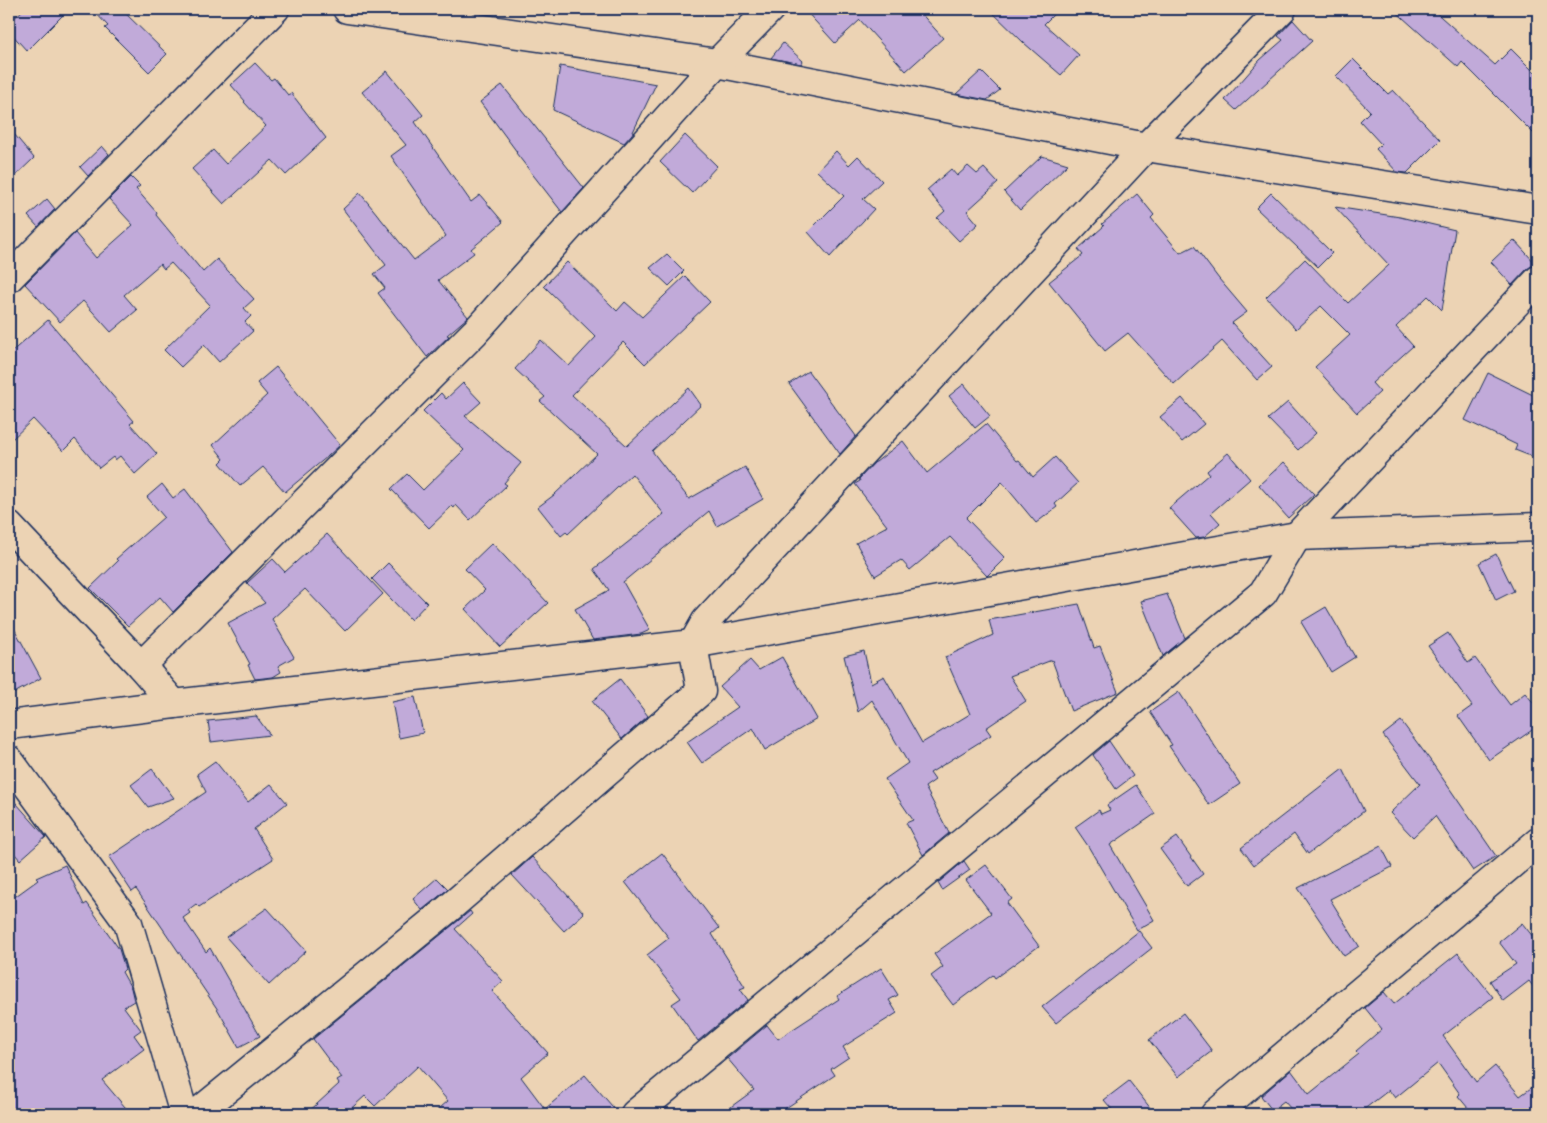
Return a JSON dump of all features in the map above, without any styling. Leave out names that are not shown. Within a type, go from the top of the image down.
[{"type":"street","points":[[9,278],[275,9]]},
{"type":"street","points":[[347,9],[717,63],[1146,147],[1538,210]]},
{"type":"street","points":[[141,666],[475,332],[717,63],[770,9]]},
{"type":"street","points":[[196,1114],[448,909],[701,691],[693,644],[706,621],[1146,147],[1282,9]]},
{"type":"street","points":[[635,1114],[1262,593],[1296,536],[1538,280]]},
{"type":"street","points":[[9,526],[141,666],[174,704]]},
{"type":"street","points":[[9,725],[693,644],[1296,536],[1538,527]]},
{"type":"street","points":[[9,760],[128,923],[184,1114]]},
{"type":"street","points":[[1215,1114],[1538,842]]},
{"type":"building","points":[[24,9],[69,9],[27,51],[9,31],[9,23]]},
{"type":"building","points":[[92,9],[121,9],[167,54],[149,72],[105,28],[108,26]]},
{"type":"building","points":[[804,9],[917,9],[943,38],[906,71],[860,20],[835,43]]},
{"type":"building","points":[[989,9],[1059,9],[1044,24],[1079,55],[1061,75]]},
{"type":"building","points":[[1393,9],[1432,9],[1495,65],[1511,49],[1538,76],[1538,138],[1462,62],[1458,67]]},
{"type":"building","points":[[1293,20],[1312,41],[1236,110],[1225,100],[1260,60],[1283,40],[1278,36]]},
{"type":"building","points":[[783,43],[803,61],[801,64],[771,58]]},
{"type":"building","points":[[1353,59],[1388,94],[1393,90],[1440,140],[1407,173],[1397,172],[1376,149],[1381,144],[1360,121],[1370,111],[1336,76]]},
{"type":"building","points":[[255,63],[271,80],[274,78],[288,95],[291,93],[326,138],[286,175],[272,160],[224,204],[192,169],[213,150],[226,164],[266,126],[231,85]]},
{"type":"building","points":[[560,66],[656,84],[632,134],[624,143],[553,110]]},
{"type":"building","points":[[387,71],[423,115],[415,122],[471,202],[480,195],[503,222],[471,249],[474,253],[438,280],[468,317],[447,335],[449,336],[427,357],[378,293],[385,288],[374,274],[386,265],[343,209],[360,193],[414,260],[446,236],[391,156],[406,145],[362,92]]},
{"type":"building","points":[[981,71],[1000,90],[987,100],[956,94]]},
{"type":"building","points":[[502,85],[584,188],[562,212],[516,153],[480,102]]},
{"type":"building","points":[[9,128],[34,158],[9,182]]},
{"type":"building","points":[[685,135],[717,166],[692,193],[660,162]]},
{"type":"building","points":[[102,146],[109,154],[88,176],[80,167]]},
{"type":"building","points":[[836,151],[849,165],[858,156],[882,181],[863,199],[874,209],[830,257],[808,232],[844,196],[817,171]]},
{"type":"building","points":[[1042,156],[1068,164],[1020,210],[1004,192]]},
{"type":"building","points":[[968,166],[977,174],[984,168],[998,183],[967,211],[978,224],[959,241],[937,218],[945,211],[927,190],[951,169],[957,176]]},
{"type":"building","points":[[131,177],[140,186],[136,189],[203,272],[217,259],[254,299],[244,308],[251,316],[245,322],[253,331],[219,362],[204,345],[181,367],[164,350],[210,305],[171,263],[164,269],[160,264],[124,295],[137,310],[111,332],[83,301],[60,322],[25,284],[75,233],[96,258],[133,225],[109,199]]},
{"type":"building","points":[[1271,193],[1332,253],[1318,267],[1256,208]]},
{"type":"building","points":[[1137,194],[1154,215],[1151,218],[1180,253],[1194,246],[1247,312],[1232,323],[1272,367],[1257,380],[1222,341],[1174,384],[1128,333],[1105,351],[1049,282],[1083,255],[1078,249],[1104,226],[1102,224]]},
{"type":"building","points":[[47,199],[55,209],[38,227],[28,216]]},
{"type":"building","points":[[1335,207],[1400,217],[1455,230],[1442,310],[1428,296],[1396,327],[1413,346],[1372,383],[1380,392],[1357,413],[1315,367],[1350,335],[1321,306],[1296,329],[1266,297],[1305,259],[1348,303],[1389,265]]},
{"type":"building","points":[[1514,240],[1537,265],[1527,269],[1512,285],[1491,262]]},
{"type":"building","points":[[667,254],[684,271],[669,286],[650,268]]},
{"type":"building","points":[[567,262],[617,311],[625,302],[642,317],[685,276],[710,302],[645,364],[623,342],[572,395],[627,446],[689,388],[701,405],[652,451],[689,499],[745,467],[763,499],[717,526],[709,511],[623,582],[650,630],[641,634],[593,640],[575,609],[609,590],[594,569],[664,514],[632,474],[568,534],[566,532],[561,536],[538,507],[554,495],[597,454],[540,401],[545,397],[515,369],[541,340],[569,366],[596,337],[544,286]]},
{"type":"building","points":[[48,320],[134,421],[130,424],[157,454],[135,474],[120,456],[115,460],[113,457],[99,468],[75,439],[63,451],[33,419],[9,442],[9,354]]},
{"type":"building","points":[[276,367],[340,445],[285,492],[263,467],[240,486],[220,463],[224,459],[213,445],[267,395],[257,383]]},
{"type":"building","points":[[808,371],[856,436],[840,454],[789,384]]},
{"type":"building","points":[[1488,373],[1535,396],[1536,393],[1538,394],[1538,459],[1515,450],[1517,445],[1465,420]]},
{"type":"building","points":[[463,383],[481,402],[465,416],[521,463],[504,483],[507,485],[470,520],[456,505],[454,508],[452,506],[429,528],[391,489],[407,474],[423,490],[464,450],[423,411],[441,393],[446,399]]},
{"type":"building","points":[[964,384],[990,416],[975,428],[949,396]]},
{"type":"building","points":[[1182,398],[1204,424],[1182,442],[1160,417]]},
{"type":"building","points":[[1288,402],[1316,433],[1298,450],[1268,419]]},
{"type":"building","points":[[986,424],[1033,477],[1055,457],[1078,483],[1055,504],[1057,507],[1036,523],[1002,482],[966,518],[1005,558],[987,576],[950,537],[910,570],[901,560],[875,576],[856,543],[887,526],[855,484],[860,481],[859,479],[875,462],[903,441],[927,473]]},
{"type":"building","points":[[1228,453],[1250,479],[1211,513],[1220,523],[1204,537],[1196,538],[1169,508],[1209,474],[1207,471]]},
{"type":"building","points":[[1284,462],[1314,494],[1288,518],[1259,485]]},
{"type":"building","points":[[162,484],[173,498],[185,489],[233,552],[173,612],[160,597],[128,626],[90,588],[118,561],[116,559],[164,517],[147,497]]},
{"type":"building","points":[[327,534],[383,594],[345,631],[305,589],[272,619],[294,657],[278,666],[281,672],[273,677],[255,679],[248,665],[250,664],[228,623],[265,603],[247,583],[273,559],[285,572]]},
{"type":"building","points":[[492,543],[548,603],[500,647],[465,609],[485,590],[465,569]]},
{"type":"building","points":[[1496,554],[1514,591],[1496,600],[1479,563]]},
{"type":"building","points":[[388,563],[427,603],[411,620],[372,579]]},
{"type":"building","points":[[1167,594],[1185,638],[1163,656],[1141,601]]},
{"type":"building","points":[[1079,604],[1094,648],[1100,646],[1118,692],[1071,711],[1052,660],[1010,676],[1026,701],[986,728],[991,735],[930,773],[935,780],[925,787],[949,833],[923,855],[906,823],[913,820],[885,779],[908,763],[872,700],[858,712],[844,656],[864,651],[871,683],[884,676],[922,743],[970,714],[945,657],[993,635],[989,620]]},
{"type":"building","points":[[1326,607],[1355,657],[1331,672],[1301,622]]},
{"type":"building","points":[[9,619],[41,678],[9,696]]},
{"type":"building","points":[[1448,633],[1468,663],[1475,658],[1510,705],[1525,693],[1538,708],[1538,726],[1489,760],[1458,716],[1472,706],[1428,646]]},
{"type":"building","points":[[782,657],[817,719],[765,750],[753,728],[702,763],[687,742],[738,707],[720,687],[750,660],[759,670]]},
{"type":"building","points":[[620,679],[648,716],[622,739],[592,701]]},
{"type":"building","points":[[1179,692],[1240,784],[1209,805],[1169,746],[1172,745],[1150,712]]},
{"type":"building","points":[[415,697],[423,733],[399,738],[392,702]]},
{"type":"building","points":[[256,716],[270,735],[211,742],[208,721]]},
{"type":"building","points":[[1401,721],[1496,856],[1473,871],[1435,816],[1413,837],[1390,813],[1420,784],[1383,735]]},
{"type":"building","points":[[1109,741],[1133,776],[1116,789],[1093,755]]},
{"type":"building","points":[[215,761],[248,802],[271,784],[287,803],[254,829],[273,859],[199,907],[196,904],[188,910],[190,913],[183,918],[206,952],[210,948],[260,1036],[239,1047],[218,1010],[136,889],[132,892],[109,857],[206,792],[197,774]]},
{"type":"building","points":[[152,769],[174,798],[148,807],[131,785]]},
{"type":"building","points":[[1343,769],[1364,811],[1308,854],[1294,834],[1254,865],[1241,848]]},
{"type":"building","points":[[1136,785],[1155,814],[1110,845],[1154,920],[1137,930],[1075,827],[1099,810],[1101,814],[1110,810],[1107,805]]},
{"type":"building","points":[[9,795],[46,837],[20,860],[9,847]]},
{"type":"building","points":[[1177,837],[1203,874],[1187,886],[1160,849]]},
{"type":"building","points":[[1381,846],[1392,867],[1330,899],[1359,946],[1344,956],[1298,888]]},
{"type":"building","points":[[662,853],[719,928],[712,934],[745,987],[740,989],[748,1000],[698,1041],[672,1004],[681,998],[647,955],[669,938],[625,882]]},
{"type":"building","points":[[532,857],[584,913],[564,931],[512,875]]},
{"type":"building","points":[[964,861],[970,870],[942,890],[938,883]]},
{"type":"building","points":[[65,865],[84,905],[87,903],[119,949],[125,969],[122,972],[131,988],[134,1001],[124,1007],[141,1030],[134,1035],[144,1049],[102,1080],[131,1114],[9,1114],[9,901],[38,880],[36,878]]},
{"type":"building","points":[[986,865],[1012,899],[1007,903],[1039,946],[995,978],[993,975],[953,1005],[931,976],[943,967],[934,954],[991,913],[966,880]]},
{"type":"building","points":[[437,878],[448,889],[422,910],[413,899]]},
{"type":"building","points":[[267,908],[306,951],[269,985],[226,937]]},
{"type":"building","points":[[470,911],[472,914],[455,929],[503,981],[492,991],[548,1053],[521,1077],[545,1109],[585,1075],[619,1114],[433,1114],[448,1101],[418,1066],[375,1106],[365,1096],[345,1114],[306,1114],[339,1084],[337,1081],[342,1078],[313,1039]]},
{"type":"building","points":[[1522,923],[1538,943],[1538,993],[1529,981],[1503,1001],[1490,981],[1516,964],[1499,942]]},
{"type":"building","points":[[1139,931],[1152,948],[1056,1023],[1042,1007]]},
{"type":"building","points":[[1458,953],[1493,997],[1443,1036],[1476,1082],[1495,1066],[1520,1096],[1538,1083],[1538,1114],[1473,1114],[1458,1096],[1460,1094],[1438,1063],[1395,1098],[1389,1090],[1358,1114],[1285,1114],[1291,1109],[1284,1101],[1272,1110],[1261,1096],[1291,1070],[1309,1094],[1359,1054],[1356,1051],[1382,1029],[1365,1008],[1384,992],[1394,1004]]},
{"type":"building","points":[[881,968],[898,995],[889,1000],[897,1013],[843,1047],[849,1057],[831,1069],[835,1075],[777,1114],[721,1114],[754,1090],[727,1058],[767,1025],[778,1039],[839,999],[837,996]]},
{"type":"building","points":[[1183,1013],[1212,1051],[1178,1077],[1149,1040]]},
{"type":"building","points":[[1129,1081],[1155,1114],[1116,1114],[1104,1100]]}]
